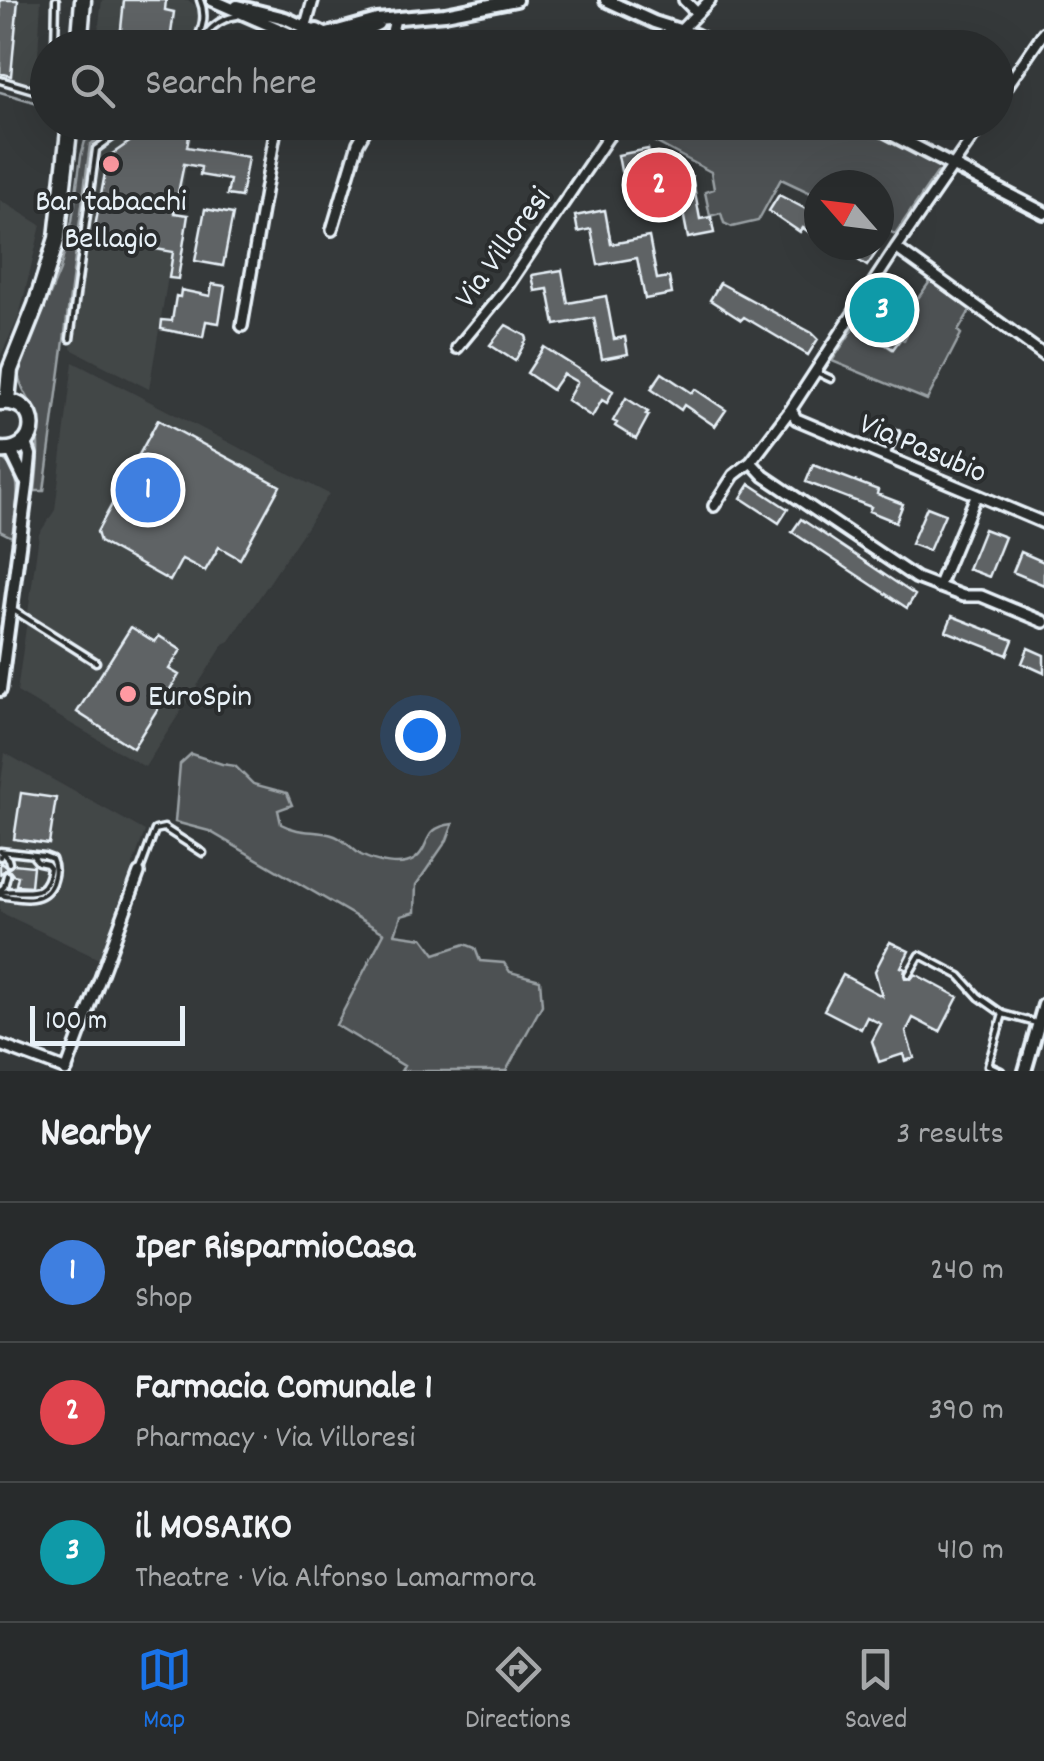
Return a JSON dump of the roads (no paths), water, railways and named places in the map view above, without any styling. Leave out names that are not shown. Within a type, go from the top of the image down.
[{"type":"main road","points":[[81,30],[85,0]]},
{"type":"main road","points":[[6,450],[26,443],[32,428],[22,406],[4,401],[10,370],[57,238],[68,140]]},
{"type":"street","points":[[212,0],[280,30]]},
{"type":"street","points":[[226,0],[311,30]]},
{"type":"street","points":[[319,30],[445,14],[469,5],[516,0]]},
{"type":"street","points":[[606,0],[682,30],[710,0]]},
{"type":"street","points":[[684,0],[697,13]]},
{"type":"street","points":[[287,20],[300,16],[311,4]]},
{"type":"street","points":[[311,4],[313,30]]},
{"type":"street","points":[[368,30],[392,19]]},
{"type":"street","points":[[390,30],[392,19]]},
{"type":"street","points":[[1014,76],[1044,32]]},
{"type":"street","points":[[242,326],[274,140]]},
{"type":"street","points":[[332,230],[359,140]]},
{"type":"street","name":"Via Villoresi","points":[[457,348],[504,291],[606,140]]},
{"type":"street","points":[[903,140],[1044,213]]},
{"type":"street","points":[[714,506],[734,475],[751,462],[791,409],[970,140]]},
{"type":"street","points":[[896,248],[1044,355]]},
{"type":"street","name":"Via Pasubio","points":[[791,409],[796,419],[1044,523]]},
{"type":"street","points":[[0,690],[27,486],[30,455],[26,443]]},
{"type":"street","points":[[6,450],[22,470],[27,486]]},
{"type":"street","points":[[751,462],[764,476],[916,578],[963,596],[981,596],[1044,622]]},
{"type":"street","points":[[938,587],[976,496]]},
{"type":"street","points":[[0,1045],[66,1070],[139,873]]},
{"type":"street","points":[[1025,1071],[1044,1005]]},
{"type":"lane","points":[[55,30],[56,0]]},
{"type":"lane","points":[[200,0],[204,23],[201,30]]},
{"type":"lane","points":[[209,30],[222,18],[245,16]]},
{"type":"lane","points":[[0,80],[30,89]]},
{"type":"lane","points":[[70,339],[96,148],[107,140]]},
{"type":"lane","points":[[816,372],[831,379]]},
{"type":"lane","points":[[886,457],[896,433]]},
{"type":"lane","points":[[10,611],[96,662]]},
{"type":"lane","points":[[139,873],[155,830],[164,828],[203,853]]},
{"type":"lane","points":[[0,854],[32,855],[50,868],[46,885],[39,890],[0,893]]},
{"type":"lane","points":[[0,854],[9,864]]},
{"type":"lane","points":[[0,893],[7,875]]},
{"type":"lane","points":[[908,974],[920,955],[960,976],[979,997],[1003,1014],[1038,1024]]},
{"type":"lane","points":[[1002,1071],[988,1065],[1003,1014]]},
{"type":"waterway","points":[[0,92],[30,101]]},
{"type":"place","name":"Bar tabacchi Bellagio","points":[[111,164]]},
{"type":"place","name":"Farmacia Comunale 1","points":[[659,185]]},
{"type":"place","name":"il MOSAIKO","points":[[882,310]]},
{"type":"place","name":"Iper RisparmioCasa","points":[[148,490]]},
{"type":"place","name":"EuroSpin","points":[[128,694]]}]
